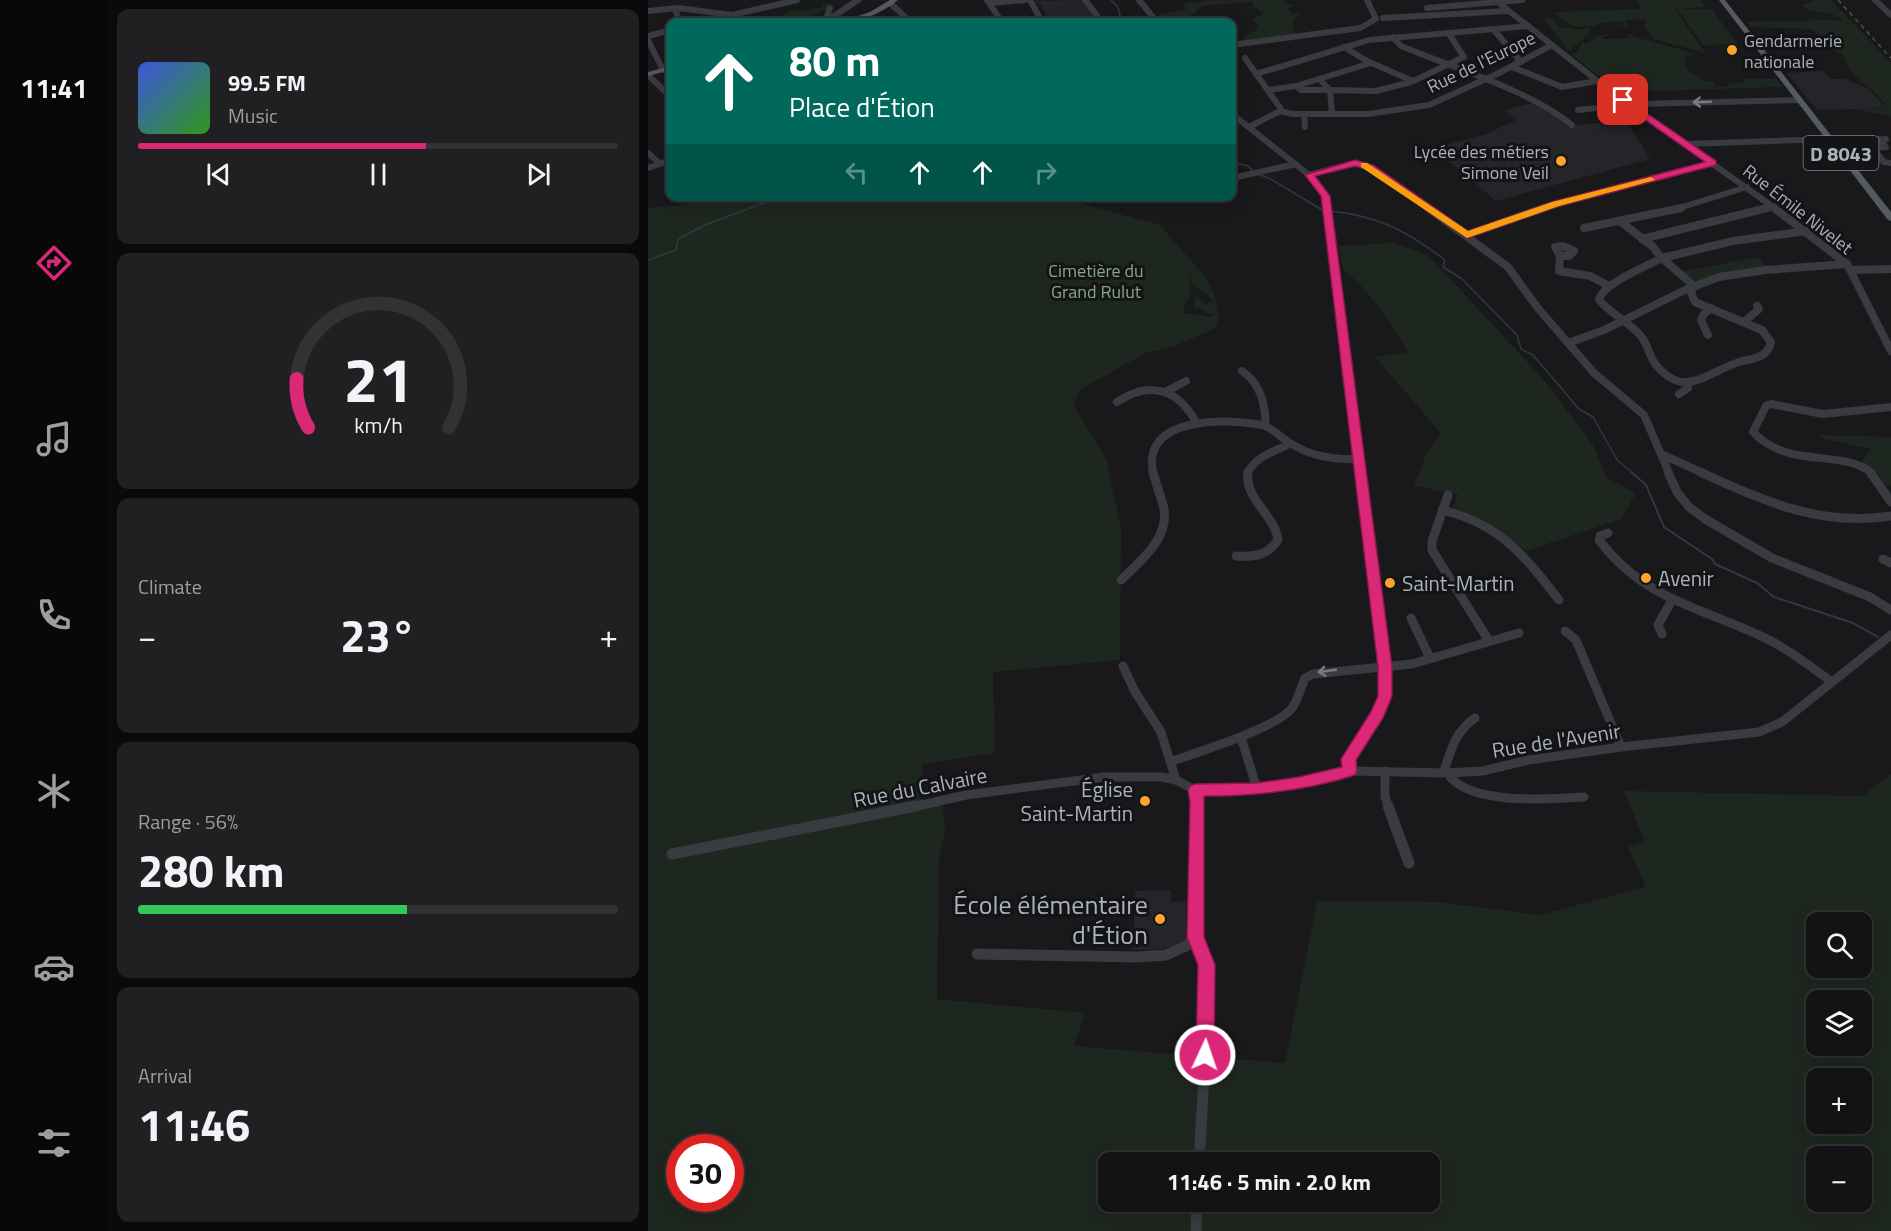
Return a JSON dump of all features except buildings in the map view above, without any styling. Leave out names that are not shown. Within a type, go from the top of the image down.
[{"type":"main road","name":"D 8043","points":[[1722,0],[1891,218]]},
{"type":"main road","points":[[856,18],[893,2]]},
{"type":"main road","points":[[648,75],[666,69]]},
{"type":"street","points":[[648,11],[678,8],[732,15],[797,0]]},
{"type":"street","points":[[831,18],[858,0]]},
{"type":"street","points":[[988,1],[1025,0]]},
{"type":"street","points":[[1030,0],[1040,18]]},
{"type":"street","points":[[1085,0],[1099,18]]},
{"type":"street","points":[[1139,0],[1154,18]]},
{"type":"street","points":[[1367,0],[1379,19]]},
{"type":"street","points":[[1427,8],[1522,0]]},
{"type":"street","points":[[1875,0],[1891,15]]},
{"type":"street","points":[[988,1],[999,18]]},
{"type":"street","name":"Rue Émile Nivelet","points":[[1496,1],[1597,81],[1774,206],[1849,267]]},
{"type":"street","points":[[893,2],[907,18]]},
{"type":"street","points":[[678,8],[676,12],[678,18]]},
{"type":"street","points":[[826,18],[830,8]]},
{"type":"street","points":[[1236,44],[1360,28],[1379,19],[1508,11]]},
{"type":"street","points":[[1256,74],[1381,38],[1528,26]]},
{"type":"street","points":[[1360,28],[1381,38]]},
{"type":"street","points":[[1494,30],[1521,62]]},
{"type":"street","points":[[666,31],[648,38],[666,67]]},
{"type":"street","points":[[1296,86],[1301,90],[1376,91],[1413,81],[1464,57],[1449,34]]},
{"type":"street","points":[[1393,37],[1401,46],[1545,106],[1572,125]]},
{"type":"street","name":"Rue de l'Europe","points":[[1280,111],[1304,114],[1368,114],[1409,109],[1445,99],[1552,45]]},
{"type":"street","points":[[1344,47],[1371,63],[1413,81]]},
{"type":"street","points":[[1245,58],[1280,111],[1249,128]]},
{"type":"street","points":[[1268,90],[1296,86],[1371,63]]},
{"type":"street","points":[[1512,67],[1562,87],[1597,81]]},
{"type":"street","points":[[648,75],[666,92]]},
{"type":"street","points":[[1319,79],[1330,90],[1332,114]]},
{"type":"street","points":[[1578,110],[1630,105],[1799,100]]},
{"type":"street","points":[[1304,114],[1305,128]]},
{"type":"street","points":[[1236,117],[1309,175],[1322,189],[1325,196],[1385,667],[1385,696],[1378,714],[1348,759],[1350,771]]},
{"type":"street","points":[[1686,144],[1832,142],[1871,146],[1886,147],[1883,139],[1868,140],[1871,146],[1884,162],[1891,163]]},
{"type":"street","points":[[648,153],[660,164]]},
{"type":"street","points":[[648,168],[666,162]]},
{"type":"street","points":[[1309,175],[1355,163],[1370,167],[1467,235],[1508,267],[1594,373],[1644,415],[1677,492],[1689,507],[1705,519],[1772,558],[1870,597],[1891,610]]},
{"type":"street","points":[[1467,235],[1556,204],[1713,163]]},
{"type":"street","points":[[1236,177],[1296,164]]},
{"type":"street","points":[[1584,228],[1677,209],[1747,187]]},
{"type":"street","points":[[1642,239],[1774,206]]},
{"type":"street","points":[[1621,222],[1694,286]]},
{"type":"street","points":[[1673,297],[1695,302],[1762,330],[1771,342],[1770,350],[1765,356],[1737,362],[1697,383],[1674,379],[1664,372],[1651,357],[1641,335],[1604,307],[1599,300],[1600,294],[1609,286],[1663,258],[1746,239],[1807,231]]},
{"type":"street","points":[[1560,256],[1559,271],[1590,276],[1609,286]]},
{"type":"street","points":[[1568,343],[1624,321],[1694,286],[1740,272],[1849,267],[1891,268]]},
{"type":"street","points":[[1849,267],[1891,351]]},
{"type":"street","points":[[1694,286],[1691,293],[1695,302]]},
{"type":"street","points":[[1744,322],[1759,309],[1757,306]]},
{"type":"street","points":[[1708,335],[1701,327],[1701,319],[1703,313],[1710,308]]},
{"type":"street","points":[[1242,371],[1251,375],[1257,383],[1266,426]]},
{"type":"street","points":[[1165,392],[1168,388],[1186,381]]},
{"type":"street","points":[[1679,394],[1688,388],[1687,383]]},
{"type":"street","points":[[1117,402],[1125,395],[1137,391],[1165,392],[1183,400],[1196,422]]},
{"type":"street","points":[[1891,407],[1823,414],[1771,404],[1766,406],[1753,432],[1763,443],[1774,447],[1823,460],[1855,464],[1866,469],[1873,474],[1891,502]]},
{"type":"street","points":[[1121,580],[1164,529],[1166,515],[1151,462],[1152,452],[1167,434],[1186,424],[1196,422],[1266,426],[1290,444],[1326,458],[1358,459]]},
{"type":"street","points":[[1236,556],[1259,557],[1268,553],[1278,540],[1278,531],[1249,490],[1246,479],[1250,467],[1260,458],[1290,444]]},
{"type":"street","points":[[1661,454],[1692,469],[1804,512],[1850,520],[1891,516]]},
{"type":"street","points":[[1448,495],[1432,541],[1432,550],[1489,641]]},
{"type":"street","points":[[1442,510],[1473,517],[1513,543],[1559,600]]},
{"type":"street","points":[[1608,533],[1600,536],[1599,540],[1622,571],[1650,590],[1773,642],[1832,682]]},
{"type":"street","points":[[1662,634],[1658,625],[1672,600]]},
{"type":"street","points":[[1411,618],[1430,658]]},
{"type":"street","points":[[1565,631],[1576,640],[1621,747]]},
{"type":"street","points":[[1172,761],[1241,736],[1287,712],[1297,699],[1299,687],[1305,678],[1313,674],[1329,670],[1385,667],[1430,658],[1519,633]]},
{"type":"street","name":"Rue de l'Avenir","points":[[1195,790],[1257,789],[1299,783],[1350,771],[1446,773],[1483,771],[1529,760],[1621,747],[1759,732],[1782,722],[1891,635]]},
{"type":"street","points":[[1123,666],[1128,684],[1160,729],[1172,761],[1176,780],[1195,790],[1197,802],[1196,937],[1207,965],[1199,1152]]},
{"type":"street","points":[[1475,718],[1461,725],[1457,731],[1445,768],[1446,773],[1473,791],[1496,799],[1532,801],[1584,797]]},
{"type":"street","points":[[1241,736],[1257,789]]},
{"type":"street","points":[[1385,771],[1386,797],[1409,863]]},
{"type":"street","name":"Rue du Calvaire","points":[[672,854],[966,795],[1104,777],[1176,780]]},
{"type":"street","points":[[978,954],[1137,957],[1166,955],[1186,946],[1196,937]]},
{"type":"street","points":[[1196,1231],[1197,1212]]},
{"type":"shaded area","points":[[1081,0],[1095,18],[1047,18],[1040,4],[1034,1]]},
{"type":"shaded area","points":[[1824,71],[1830,79],[1845,79],[1869,89],[1886,108],[1817,110],[1787,73]]},
{"type":"shaded area","name":"Lycée des métiers Simone Veil","points":[[1533,103],[1555,115],[1568,126],[1626,120],[1650,159],[1496,201],[1434,148],[1486,134],[1516,120],[1504,110]]},
{"type":"shaded area","name":"École élémentaire d'Étion","points":[[1171,890],[1171,902],[1186,901],[1186,941],[1162,949],[1133,950],[1135,891]]},
{"type":"green space","points":[[1217,0],[1284,0],[1289,5],[1298,4],[1288,8],[1292,14],[1300,14],[1292,21],[1295,34],[1242,42],[1243,38],[1256,30],[1258,26],[1253,19],[1264,14],[1254,7],[1253,2],[1208,5],[1200,7],[1192,15],[1180,18],[1156,15],[1185,10],[1184,4],[1187,3]]},
{"type":"green space","points":[[1636,0],[1700,0],[1705,7],[1675,9],[1705,53],[1653,39],[1644,25],[1647,23],[1645,19],[1624,20],[1627,25],[1625,26],[1610,25],[1624,25],[1622,21],[1579,27],[1570,25],[1555,12],[1642,9]]},
{"type":"green space","points":[[1814,0],[1831,0],[1891,63],[1891,117],[1857,109],[1884,109],[1885,104],[1847,66],[1843,55],[1835,50],[1828,36],[1821,36],[1811,29],[1751,27],[1747,22],[1812,19],[1844,21],[1834,15],[1802,5]]},
{"type":"green space","points":[[821,4],[830,4],[828,9],[813,14],[809,18],[782,18],[791,10],[799,12],[824,6]]},
{"type":"green space","points":[[1712,9],[1737,44],[1703,45],[1678,10]]},
{"type":"green space","points":[[1544,19],[1554,19],[1558,27],[1572,30],[1588,28],[1591,32],[1569,51]]},
{"type":"green space","points":[[1613,34],[1602,37],[1604,39],[1629,38],[1628,34],[1633,34],[1632,36],[1697,54],[1685,56],[1687,60],[1683,61],[1692,75],[1697,75],[1701,80],[1713,82],[1716,87],[1729,87],[1727,84],[1745,82],[1743,79],[1777,79],[1784,87],[1619,92],[1571,54],[1578,52],[1582,42],[1586,44],[1596,38],[1594,36]]},
{"type":"green space","name":"Cimetière du Grand Rulut","points":[[695,201],[1083,201],[1080,203],[1160,225],[1206,278],[1214,294],[1219,317],[1216,327],[1174,346],[1145,353],[1080,390],[1073,405],[1106,459],[1121,528],[1120,660],[993,672],[995,753],[923,764],[919,798],[943,806],[945,834],[939,857],[937,999],[1085,1013],[1074,1046],[1285,1063],[1317,901],[1438,902],[1539,915],[1646,887],[1628,847],[1645,842],[1624,791],[1863,796],[1891,774],[1891,1231],[648,1231],[648,208],[682,205]],"holes":[[[1190,270],[1192,284],[1209,296],[1213,302],[1205,304],[1197,296],[1193,308],[1206,310],[1206,313],[1214,314],[1212,317],[1182,313],[1190,294]]]},
{"type":"green space","points":[[1393,243],[1428,255],[1543,379],[1593,445],[1607,478],[1636,493],[1621,519],[1526,551],[1492,525],[1453,508],[1458,494],[1414,486],[1426,454],[1441,433],[1375,357],[1408,352],[1379,307],[1343,269],[1339,246]]},
{"type":"green space","points":[[1758,257],[1765,267],[1719,274],[1696,281],[1681,272]]},
{"type":"green space","points":[[1821,435],[1891,437],[1891,485],[1885,485],[1877,472],[1861,463],[1871,449],[1821,438]]},
{"type":"waterway","points":[[1111,0],[1118,7],[1121,18]]},
{"type":"waterway","points":[[1236,163],[1248,166],[1253,171]]},
{"type":"waterway","points":[[1257,174],[1269,178],[1324,211]]},
{"type":"waterway","points":[[648,260],[676,250],[678,239],[705,225],[769,201]]},
{"type":"waterway","points":[[1330,211],[1347,213],[1392,226],[1445,260],[1443,267],[1462,279],[1517,335],[1521,349],[1533,355],[1579,409],[1593,417],[1617,460],[1633,473]]},
{"type":"waterway","points":[[1631,472],[1646,485],[1664,527],[1712,559],[1715,564],[1757,583],[1774,597],[1853,623],[1878,637]]},
{"type":"railway","points":[[1838,0],[1891,58]]},
{"type":"slow traffic","points":[[1364,165],[1467,235],[1556,204],[1651,180]]},
{"type":"place","name":"Gendarmerie nationale","points":[[1732,50]]},
{"type":"place","name":"Lycée des métiers Simone Veil","points":[[1561,161]]},
{"type":"place","name":"Avenir","points":[[1646,578]]},
{"type":"place","name":"Saint-Martin","points":[[1390,583]]},
{"type":"place","name":"Église Saint-Martin","points":[[1145,801]]},
{"type":"place","name":"École élémentaire d'Étion","points":[[1160,919]]},
{"type":"route","points":[[1205,1055],[1207,965],[1196,937],[1197,802],[1195,790],[1257,789],[1299,783],[1350,771],[1348,759],[1378,714],[1385,696],[1385,667],[1325,196],[1322,189],[1309,175],[1355,163],[1363,164],[1467,235],[1556,204],[1713,163],[1623,100]]}]
